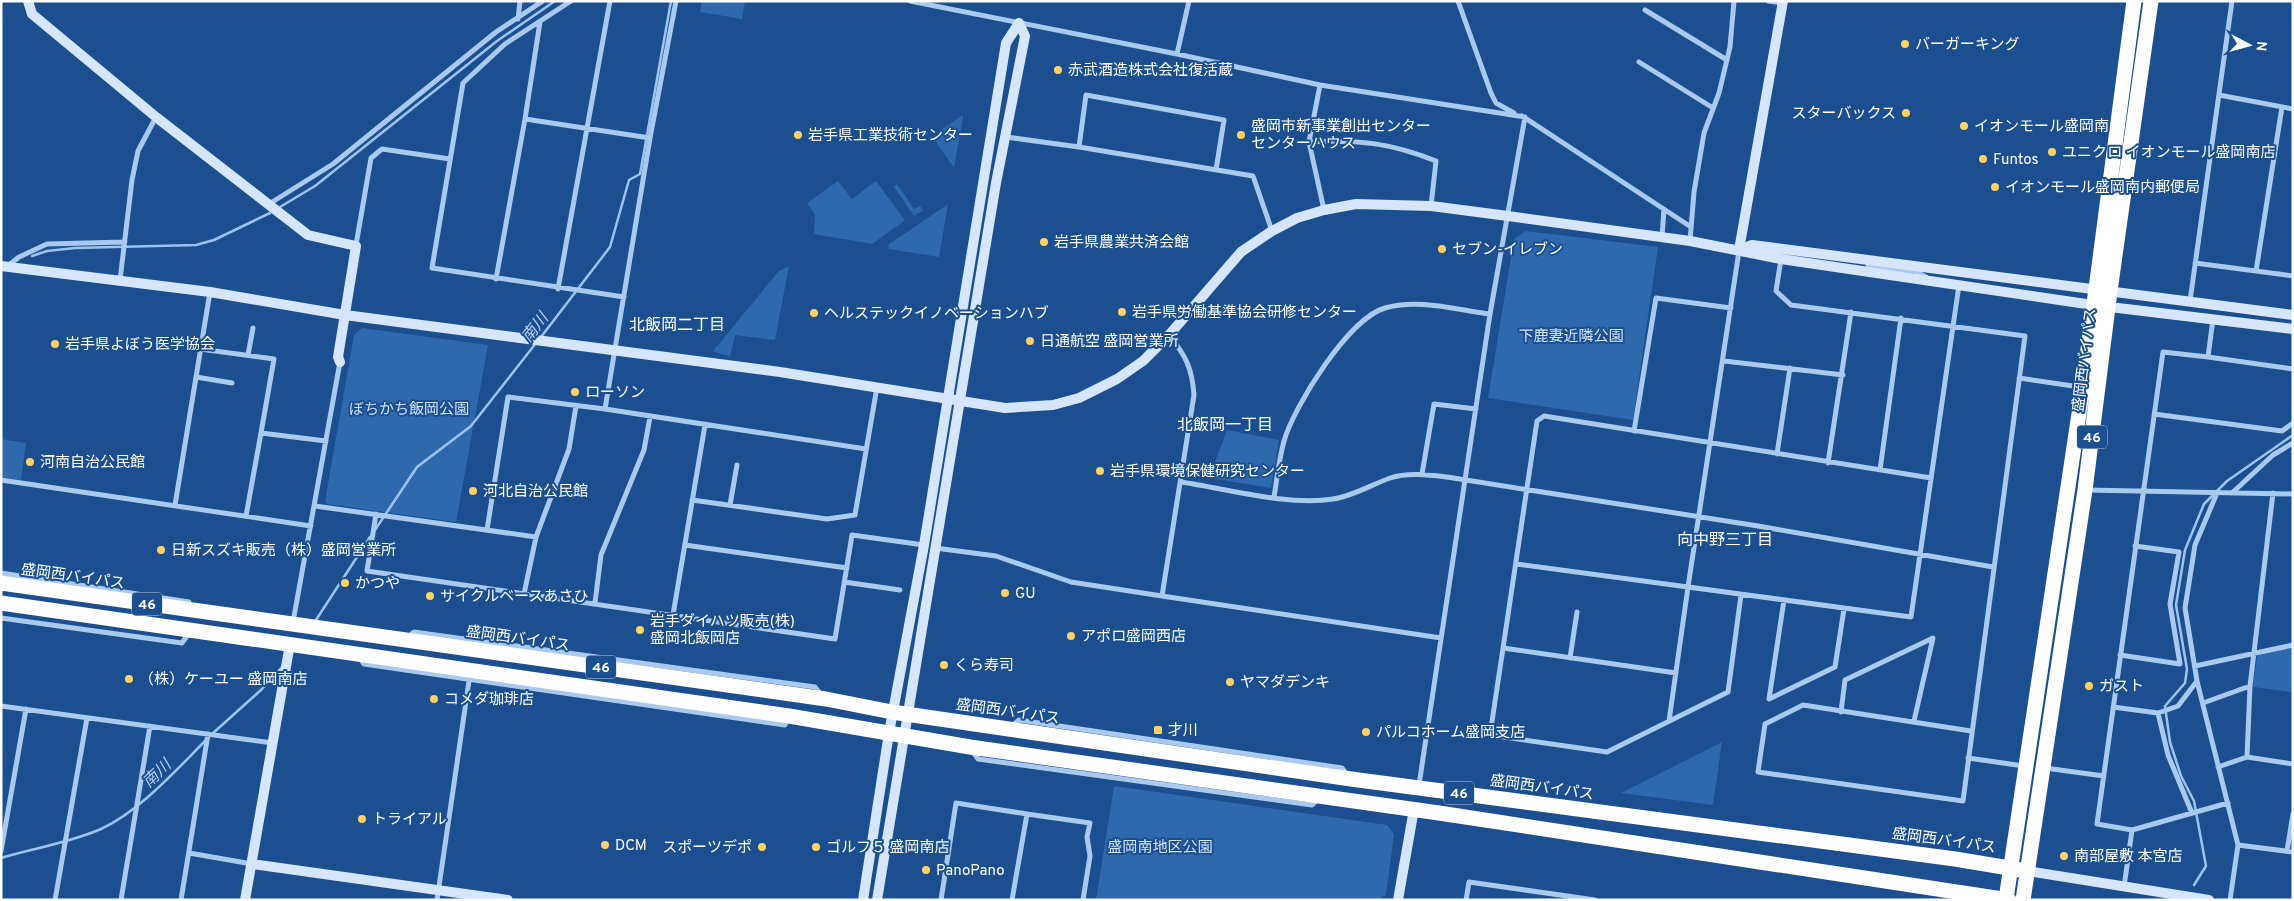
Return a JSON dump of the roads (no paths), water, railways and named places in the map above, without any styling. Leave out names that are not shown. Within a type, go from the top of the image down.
[{"type":"highway","name":"盛岡西バイパス","points":[[2023,900],[2085,490],[2101,306],[2134,1]]},
{"type":"highway","name":"盛岡西バイパス","points":[[2103,290],[2151,1]]},
{"type":"highway","name":"盛岡西バイパス","points":[[1,603],[191,630],[289,649],[356,654],[789,716],[970,747],[1414,810],[2007,900],[2025,766],[2083,388],[2101,306]]},
{"type":"highway","name":"盛岡西バイパス","points":[[1,583],[209,609],[292,625],[826,699],[892,712],[1350,780],[2011,867],[2027,871]]},
{"type":"street","points":[[28,1],[32,14],[156,117],[308,235],[356,246]]},
{"type":"street","points":[[518,19],[520,1]]},
{"type":"street","points":[[268,204],[332,164],[496,32],[518,19],[542,1]]},
{"type":"street","points":[[571,1],[505,44],[463,84],[432,268],[558,289],[624,297]]},
{"type":"street","points":[[558,289],[610,1]]},
{"type":"street","points":[[605,409],[650,138],[676,1]]},
{"type":"street","points":[[910,1],[1177,54],[1320,85],[1525,118]]},
{"type":"street","points":[[1177,54],[1189,1]]},
{"type":"street","points":[[1458,1],[1491,94],[1503,107],[1525,118],[1691,227]]},
{"type":"street","points":[[1690,240],[1694,192],[1704,133],[1727,60],[1734,1]]},
{"type":"street","points":[[1670,721],[1688,587],[1724,361],[1739,250],[1783,2],[1768,1]]},
{"type":"street","points":[[2190,301],[2232,1]]},
{"type":"street","points":[[1645,10],[1727,60]]},
{"type":"street","points":[[496,278],[540,22]]},
{"type":"street","points":[[877,900],[996,183],[1025,36],[1019,23]]},
{"type":"street","points":[[863,900],[892,712],[924,545],[1006,43],[1019,23]]},
{"type":"street","points":[[1639,62],[1713,108]]},
{"type":"street","points":[[1320,85],[1309,142],[1324,210]]},
{"type":"street","points":[[1079,147],[1086,95],[1224,120],[1216,170]]},
{"type":"street","points":[[2219,95],[2293,109]]},
{"type":"street","points":[[2256,272],[2282,107]]},
{"type":"street","points":[[120,280],[132,180],[138,151],[156,117]]},
{"type":"street","points":[[525,118],[650,138]]},
{"type":"street","points":[[1418,788],[1490,314],[1525,118]]},
{"type":"street","points":[[1006,137],[1079,147],[1253,176],[1272,231]]},
{"type":"street","points":[[1309,142],[1350,140],[1405,149],[1436,161],[1430,206]]},
{"type":"street","points":[[292,625],[340,362],[338,357],[371,158],[382,149],[450,159]]},
{"type":"street","points":[[5,266],[210,292],[345,315],[614,352],[780,372],[1005,408],[1030,408],[1053,405],[1079,398],[1118,379],[1143,360],[1169,335],[1241,252],[1272,231],[1297,218],[1324,210],[1356,204],[1430,206],[1690,240],[1781,259],[1959,286],[2101,306],[2293,329]]},
{"type":"street","points":[[1662,237],[1664,209]]},
{"type":"street","points":[[5,266],[47,244],[125,244]]},
{"type":"street","points":[[1739,250],[1752,245],[2293,315]]},
{"type":"street","points":[[1781,259],[1776,291],[1791,305],[1901,318],[2025,336],[1963,802],[1758,772],[1765,724],[1803,705],[1971,731]]},
{"type":"street","points":[[1867,260],[1868,265],[1914,271],[1935,282]]},
{"type":"street","points":[[2195,263],[2293,276]]},
{"type":"street","points":[[1516,564],[1911,617],[1959,286]]},
{"type":"street","points":[[175,505],[210,292]]},
{"type":"street","points":[[1634,431],[1656,298],[1731,308]]},
{"type":"street","points":[[1274,497],[1284,441],[1300,404],[1352,330],[1369,315],[1384,308],[1406,304],[1490,314]]},
{"type":"street","points":[[1828,463],[1843,375],[1851,312]]},
{"type":"street","points":[[1880,470],[1901,318]]},
{"type":"street","points":[[2208,357],[2213,318]]},
{"type":"street","points":[[248,356],[253,328]]},
{"type":"street","points":[[1162,596],[1194,395],[1192,376],[1186,356],[1169,335]]},
{"type":"street","points":[[200,349],[274,359],[246,516]]},
{"type":"street","points":[[2228,803],[2132,830],[2097,824],[2142,491],[2163,352],[2293,369]]},
{"type":"street","points":[[1724,361],[1843,375]]},
{"type":"street","points":[[1777,454],[1790,368]]},
{"type":"street","points":[[196,377],[232,383]]},
{"type":"street","points":[[2019,378],[2083,388]]},
{"type":"street","points":[[692,500],[827,519],[855,514],[877,387]]},
{"type":"street","points":[[487,530],[508,397],[605,409],[866,449]]},
{"type":"street","points":[[1422,474],[1434,404],[1476,409]]},
{"type":"street","points":[[524,594],[536,538],[569,449],[576,406]]},
{"type":"street","points":[[2154,414],[2282,431],[2293,424]]},
{"type":"street","points":[[1741,594],[1728,692],[1607,752],[1490,735],[1537,421],[1544,416],[1930,478]]},
{"type":"street","points":[[595,603],[601,555],[644,450],[650,417]]},
{"type":"street","points":[[673,615],[705,425]]},
{"type":"street","points":[[261,432],[326,441]]},
{"type":"street","points":[[2232,492],[2273,455],[2293,443]]},
{"type":"street","points":[[730,505],[738,465]]},
{"type":"street","points":[[1181,482],[1274,497],[1303,500],[1334,499],[1360,491],[1392,477],[1422,474],[1920,553],[1993,567]]},
{"type":"street","points":[[1,480],[311,526]]},
{"type":"street","points":[[2085,490],[2293,494]]},
{"type":"street","points":[[2217,493],[2195,546],[2185,608],[2197,681],[2238,845],[2230,900]]},
{"type":"street","points":[[2247,757],[2250,686],[2273,493]]},
{"type":"street","points":[[314,506],[536,538]]},
{"type":"street","points":[[376,514],[367,571],[835,639],[852,535],[924,545]]},
{"type":"street","points":[[685,545],[846,568]]},
{"type":"street","points":[[2120,655],[2180,664],[2170,604],[2179,552],[2135,546]]},
{"type":"street","points":[[935,548],[996,556],[1071,582],[1441,638]]},
{"type":"street","points":[[1,574],[197,603]]},
{"type":"street","points":[[844,582],[900,590]]},
{"type":"street","points":[[1784,600],[1769,699],[1835,667],[1844,609]]},
{"type":"street","points":[[1570,658],[1577,612]]},
{"type":"street","points":[[1,618],[182,643],[191,630]]},
{"type":"street","points":[[1841,712],[1845,680],[1933,638],[1914,721]]},
{"type":"street","points":[[2194,666],[2293,645]]},
{"type":"street","points":[[1503,648],[1676,673]]},
{"type":"street","points":[[246,900],[289,649]]},
{"type":"street","points":[[356,654],[364,664],[469,680],[785,724],[789,716]]},
{"type":"street","points":[[438,895],[469,680]]},
{"type":"street","points":[[2113,707],[2158,713],[2178,706],[2197,681]]},
{"type":"street","points":[[2203,704],[2250,686]]},
{"type":"street","points":[[1,706],[273,743]]},
{"type":"street","points":[[1,851],[26,709]]},
{"type":"street","points":[[2158,713],[2168,755],[2192,813]]},
{"type":"street","points":[[55,900],[87,718]]},
{"type":"street","points":[[121,900],[150,726]]},
{"type":"street","points":[[181,900],[208,734]]},
{"type":"street","points":[[2218,767],[2247,757],[2293,764]]},
{"type":"street","points":[[1968,758],[2025,766]]},
{"type":"street","points":[[2042,768],[2104,776]]},
{"type":"street","points":[[941,900],[956,803],[1090,823],[1087,837],[1090,856],[1083,900]]},
{"type":"street","points":[[1398,900],[1414,810]]},
{"type":"street","points":[[1012,900],[1026,814]]},
{"type":"street","points":[[2238,845],[2290,851],[2293,814]]},
{"type":"street","points":[[2124,887],[2132,830]]},
{"type":"street","points":[[189,853],[438,895],[508,900]]},
{"type":"street","points":[[2027,871],[2209,900]]},
{"type":"street","points":[[1466,900],[1469,882],[1595,900]]},
{"type":"waterway","points":[[280,207],[315,186],[497,41],[555,1]]},
{"type":"waterway","name":"南川","points":[[541,337],[610,247],[629,180],[640,174],[671,1]]},
{"type":"waterway","points":[[32,256],[47,251],[75,248],[196,245],[214,240],[270,213]]},
{"type":"waterway","name":"南川","points":[[375,530],[417,467],[471,426],[536,343]]},
{"type":"waterway","points":[[2194,885],[2206,866],[2194,801],[2181,776],[2170,742],[2165,706],[2185,683],[2187,669],[2176,605],[2185,550],[2204,504],[2227,481],[2293,435]]},
{"type":"waterway","name":"南川","points":[[316,620],[370,537]]},
{"type":"waterway","name":"南川","points":[[212,734],[261,690],[282,667]]},
{"type":"waterway","name":"南川","points":[[1,858],[77,838],[101,829],[115,821],[130,812],[157,789],[206,740]]},
{"type":"place","name":"バーガーキング","points":[[1905,44]]},
{"type":"place","name":"赤武酒造株式会社復活蔵","points":[[1058,70]]},
{"type":"place","name":"スターバックス","points":[[1906,113]]},
{"type":"place","name":"イオンモール盛岡南","points":[[1964,126]]},
{"type":"place","name":"岩手県工業技術センター","points":[[798,135]]},
{"type":"place","name":"盛岡市新事業創出センター センターハウス","points":[[1241,135]]},
{"type":"place","name":"ユニクロ イオンモール盛岡南店","points":[[2052,152]]},
{"type":"place","name":"Funtos","points":[[1983,159]]},
{"type":"place","name":"イオンモール盛岡南内郵便局","points":[[1995,187]]},
{"type":"place","name":"岩手県農業共済会館","points":[[1044,242]]},
{"type":"place","name":"セブン-イレブン","points":[[1442,249]]},
{"type":"place","name":"岩手県労働基準協会研修センター","points":[[1122,312]]},
{"type":"place","name":"ヘルステックイノベーションハブ","points":[[814,313]]},
{"type":"place","name":"日通航空 盛岡営業所","points":[[1030,341]]},
{"type":"place","name":"岩手県よぼう医学協会","points":[[55,344]]},
{"type":"place","name":"ローソン","points":[[575,392]]},
{"type":"place","name":"河南自治公民館","points":[[30,462]]},
{"type":"place","name":"岩手県環境保健研究センター","points":[[1100,471]]},
{"type":"place","name":"河北自治公民館","points":[[473,491]]},
{"type":"place","name":"日新スズキ販売（株）盛岡営業所","points":[[161,550]]},
{"type":"place","name":"かつや","points":[[345,583]]},
{"type":"place","name":"GU","points":[[1005,593]]},
{"type":"place","name":"サイクルベースあさひ","points":[[430,596]]},
{"type":"place","name":"岩手ダイハツ販売(株) 盛岡北飯岡店","points":[[640,630]]},
{"type":"place","name":"アポロ盛岡西店","points":[[1071,636]]},
{"type":"place","name":"くら寿司","points":[[944,665]]},
{"type":"place","name":"（株）ケーユー 盛岡南店","points":[[129,679]]},
{"type":"place","name":"ヤマダデンキ","points":[[1230,682]]},
{"type":"place","name":"ガスト","points":[[2089,686]]},
{"type":"place","name":"コメダ珈琲店","points":[[434,699]]},
{"type":"place","name":"才川","points":[[1158,730]]},
{"type":"place","name":"パルコホーム盛岡支店","points":[[1366,732]]},
{"type":"place","name":"トライアル","points":[[362,819]]},
{"type":"place","name":"DCM","points":[[605,845]]},
{"type":"place","name":"スポーツデポ","points":[[762,847]]},
{"type":"place","name":"ゴルフ５ 盛岡南店","points":[[816,847]]},
{"type":"place","name":"南部屋敷 本宮店","points":[[2064,856]]},
{"type":"place","name":"PanoPano","points":[[926,870]]},
{"type":"district","name":"北飯岡二丁目","points":[[677,324]]},
{"type":"district","name":"北飯岡一丁目","points":[[1225,424]]},
{"type":"district","name":"向中野三丁目","points":[[1725,539]]},
{"type":"park label","name":"下鹿妻近隣公園","points":[[1571,336]]},
{"type":"park label","name":"ぼちかち飯岡公園","points":[[409,409]]},
{"type":"park label","name":"盛岡南地区公園","points":[[1160,847]]}]
